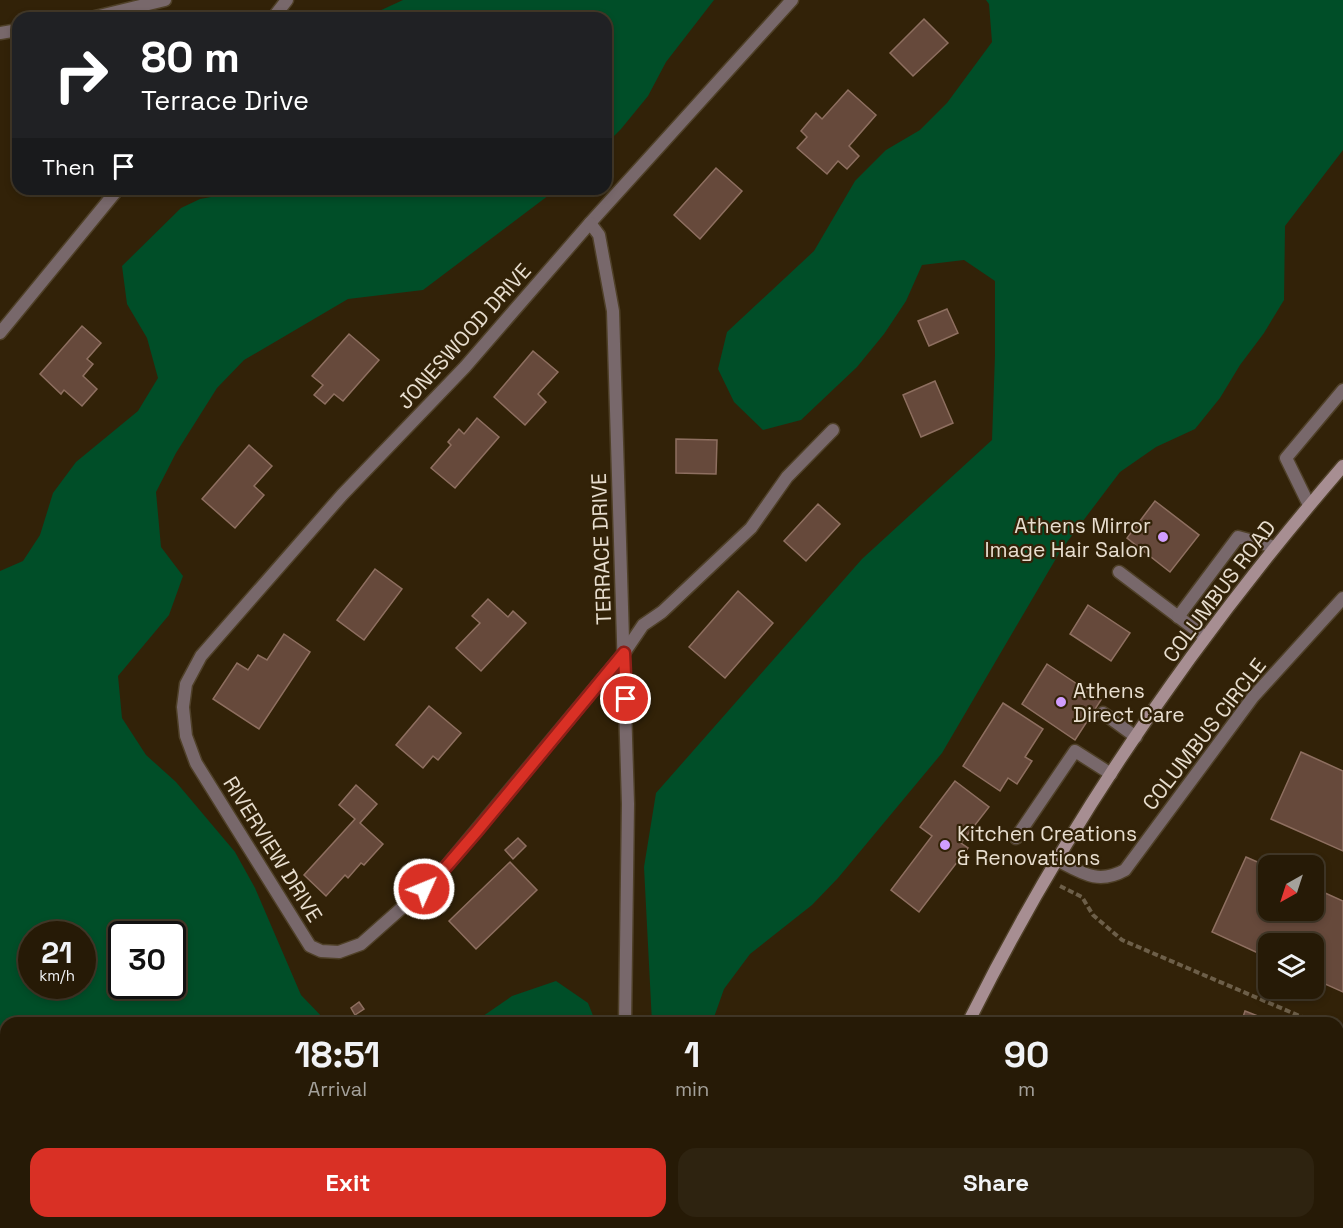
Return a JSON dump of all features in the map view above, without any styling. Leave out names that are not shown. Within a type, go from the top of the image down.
[{"type":"main road","name":"COLUMBUS ROAD","points":[[971,1017],[993,972],[1046,879],[1111,774],[1205,637],[1275,547],[1343,466]]},
{"type":"street","points":[[116,12],[165,0]]},
{"type":"street","points":[[278,12],[287,0]]},
{"type":"street","name":"JONESWOOD DRIVE","points":[[183,707],[186,684],[201,656],[226,625],[342,495],[465,367],[590,223],[792,0]]},
{"type":"street","points":[[0,333],[113,195]]},
{"type":"street","name":"TERRACE DRIVE","points":[[590,223],[598,235],[613,311],[628,804],[625,1017]]},
{"type":"street","points":[[1309,505],[1286,458],[1343,390]]},
{"type":"street","name":"RIVERVIEW DRIVE","points":[[183,707],[186,736],[196,763],[310,946],[321,951],[339,952],[362,944],[439,875],[624,653],[643,624],[662,612],[751,528],[787,477],[833,430]]},
{"type":"street","points":[[1178,617],[1238,537],[1275,547]]},
{"type":"street","points":[[1119,572],[1205,637]]},
{"type":"street","name":"COLUMBUS CIRCLE","points":[[1058,860],[1090,876],[1113,876],[1125,870],[1253,697],[1343,598]]},
{"type":"street","points":[[1103,713],[1136,737]]},
{"type":"street","points":[[1016,838],[1075,751],[1111,774]]},
{"type":"path","points":[[1046,879],[1082,897],[1092,915],[1122,940],[1302,1017]]},
{"type":"green space","points":[[403,0],[714,0],[666,62],[648,96],[612,138],[612,12],[377,12]]},
{"type":"green space","points":[[986,0],[1343,0],[1343,150],[1285,226],[1284,300],[1264,333],[1240,365],[1220,398],[1195,429],[1156,447],[1120,472],[1061,550],[942,753],[838,878],[812,905],[750,954],[724,989],[714,1017],[652,1017],[644,867],[656,793],[862,559],[992,440],[995,281],[964,260],[922,265],[906,301],[884,334],[857,367],[801,420],[763,430],[734,402],[718,369],[727,332],[814,251],[855,181],[886,150],[920,130],[947,103],[992,42],[989,4]]},
{"type":"green space","points":[[222,195],[549,195],[423,290],[348,299],[244,360],[217,388],[176,453],[156,492],[161,547],[183,576],[169,615],[118,676],[122,718],[146,755],[176,782],[235,852],[255,888],[301,995],[322,1017],[0,1017],[0,571],[23,561],[40,535],[53,493],[76,462],[138,411],[158,378],[147,338],[127,304],[122,266],[181,208],[200,199]]},
{"type":"green space","points":[[556,981],[588,1003],[594,1017],[482,1017],[512,996]]},
{"type":"building","points":[[924,19],[948,43],[913,76],[890,53]]},
{"type":"building","points":[[848,90],[876,115],[849,146],[859,156],[847,169],[838,161],[827,174],[797,148],[807,137],[801,131],[816,113],[822,119]]},
{"type":"building","points":[[716,168],[742,191],[700,239],[674,215]]},
{"type":"building","points":[[947,309],[958,333],[929,346],[918,321]]},
{"type":"building","points":[[82,326],[101,343],[87,359],[93,364],[83,376],[97,389],[82,406],[64,390],[61,394],[40,374]]},
{"type":"building","points":[[349,334],[379,360],[343,401],[334,394],[325,404],[314,395],[323,385],[312,376]]},
{"type":"building","points":[[533,351],[558,372],[538,394],[546,402],[525,425],[494,397]]},
{"type":"building","points":[[935,381],[953,423],[921,437],[903,395]]},
{"type":"building","points":[[477,418],[499,437],[455,488],[431,468],[451,445],[448,442],[459,429],[464,434]]},
{"type":"building","points":[[676,439],[717,440],[716,474],[676,473]]},
{"type":"building","points":[[249,445],[272,466],[254,486],[264,495],[235,528],[202,499]]},
{"type":"building","name":"Athens Mirror Image Hair Salon","points":[[1155,501],[1199,535],[1170,572],[1127,538]]},
{"type":"building","points":[[818,504],[840,524],[806,561],[784,541]]},
{"type":"building","points":[[375,569],[402,589],[364,640],[337,620]]},
{"type":"building","points":[[738,591],[773,623],[725,678],[689,647]]},
{"type":"building","points":[[488,599],[508,617],[513,611],[526,623],[481,671],[456,648],[480,623],[472,616]]},
{"type":"building","points":[[1088,605],[1130,633],[1111,661],[1070,634]]},
{"type":"building","points":[[284,634],[310,652],[259,729],[213,699],[237,663],[248,670],[258,655],[267,660]]},
{"type":"building","name":"Athens Direct Care","points":[[1047,664],[1101,700],[1075,740],[1022,704]]},
{"type":"building","points":[[1003,703],[1043,729],[1025,757],[1032,761],[1017,784],[1008,778],[1000,791],[963,766]]},
{"type":"building","points":[[429,706],[461,733],[438,760],[433,756],[423,768],[396,745]]},
{"type":"building","points":[[1301,752],[1343,771],[1343,851],[1271,819]]},
{"type":"building","name":"Kitchen Creations & Renovations","points":[[955,781],[989,807],[961,843],[968,848],[919,912],[891,890],[932,836],[920,827]]},
{"type":"building","points":[[356,785],[377,804],[360,823],[383,844],[364,865],[361,863],[348,878],[345,875],[326,896],[304,875],[355,819],[339,805]]},
{"type":"building","points":[[518,838],[526,846],[513,859],[505,850]]},
{"type":"building","points":[[1246,857],[1258,862],[1258,921],[1324,921],[1324,892],[1343,901],[1343,992],[1324,983],[1324,933],[1258,933],[1258,953],[1212,932]]},
{"type":"building","points":[[510,862],[537,890],[476,949],[449,921]]},
{"type":"building","points":[[359,1002],[364,1009],[355,1015],[351,1008]]},
{"type":"building","points":[[1245,1011],[1260,1017],[1243,1017]]},
{"type":"place","name":"Athens Mirror Image Hair Salon","points":[[1163,537]]},
{"type":"place","name":"Athens Direct Care","points":[[1061,702]]},
{"type":"place","name":"Kitchen Creations & Renovations","points":[[945,845]]},
{"type":"route","points":[[424,889],[477,831],[624,653],[626,699]]}]
